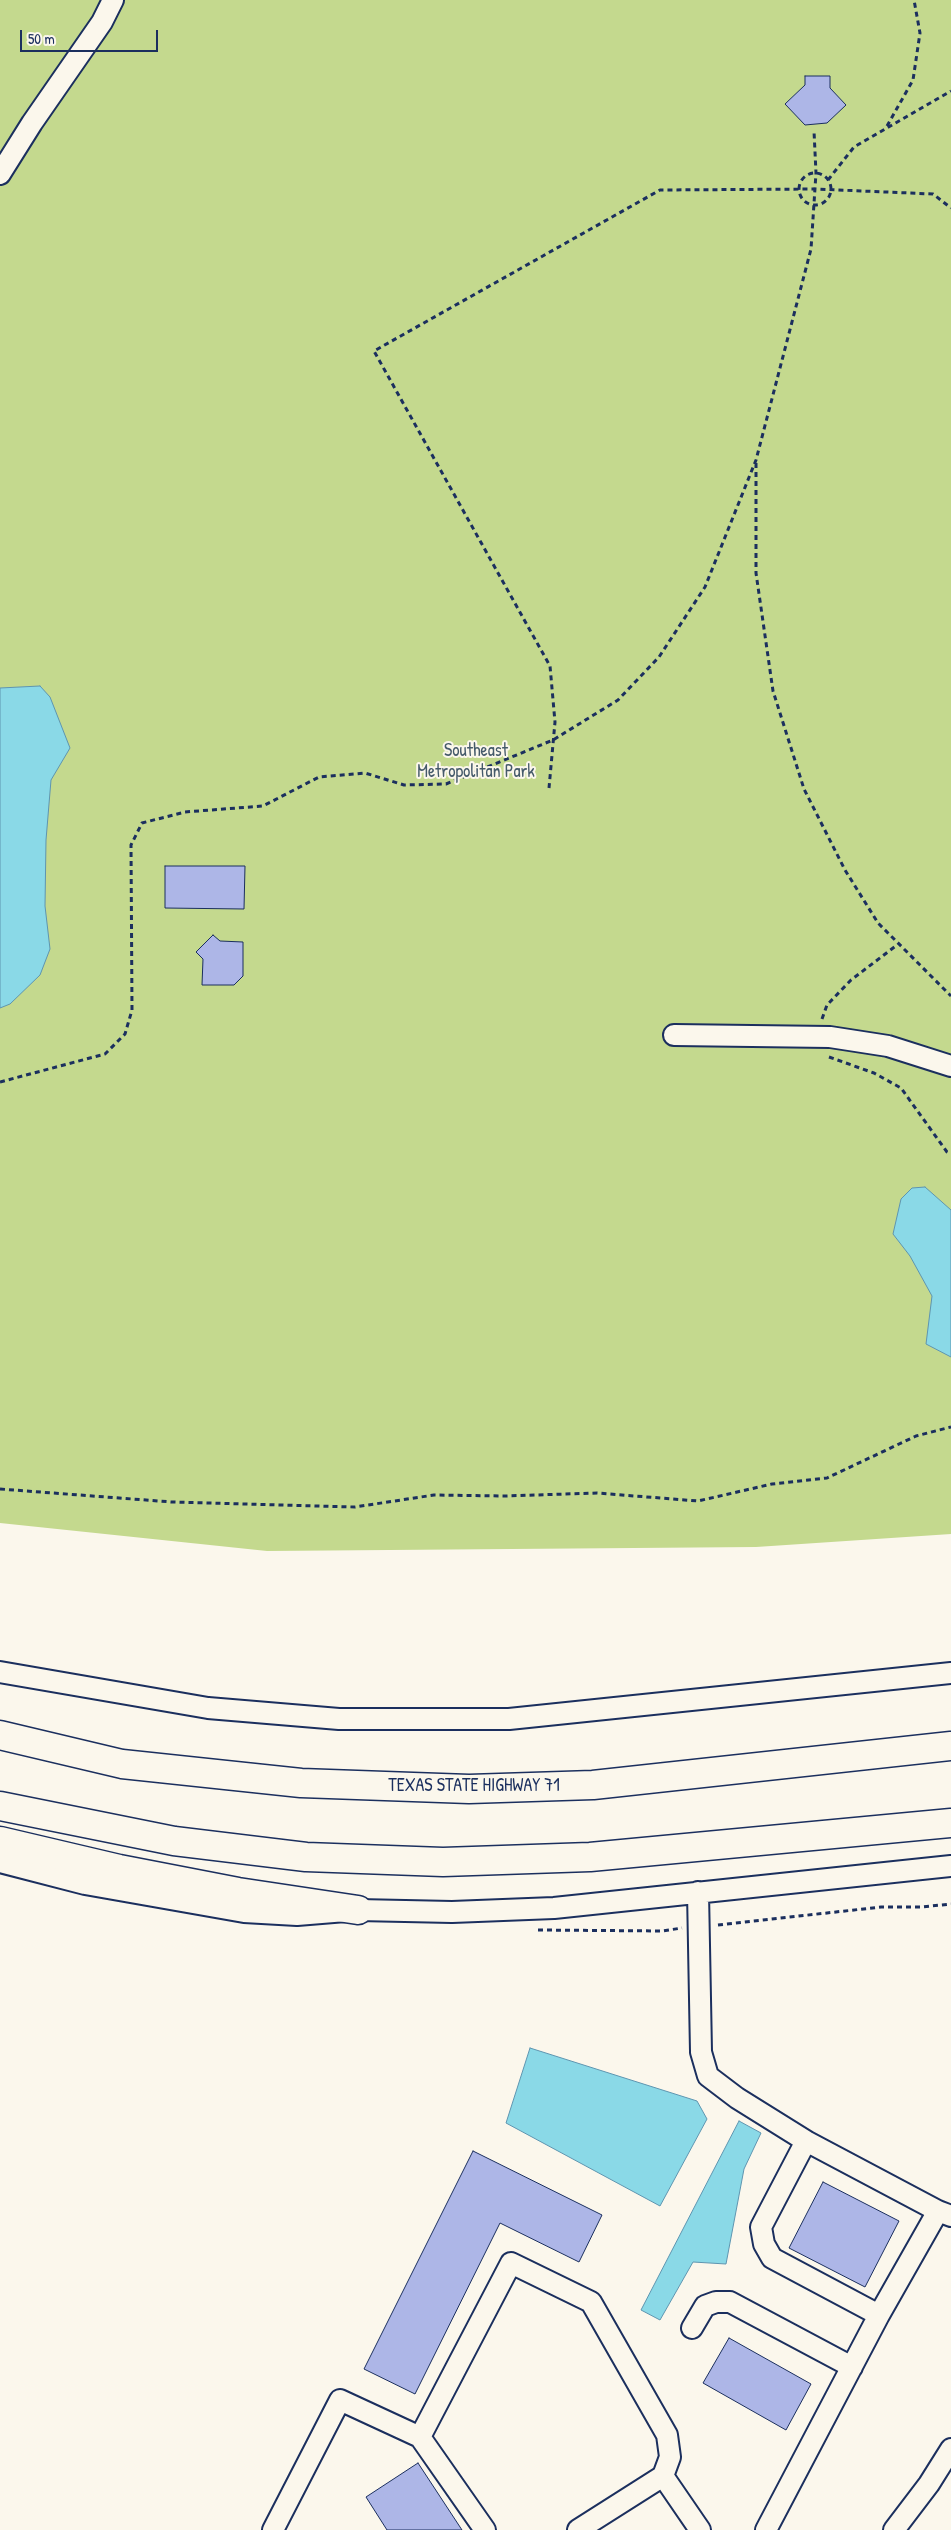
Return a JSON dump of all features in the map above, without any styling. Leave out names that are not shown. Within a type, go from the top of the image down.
[{"type":"highway","name":"TEXAS STATE HIGHWAY 71","points":[[0,1735],[122,1764],[301,1783],[469,1789],[593,1785],[944,1747]]},
{"type":"highway","points":[[0,1806],[174,1841],[306,1857],[443,1862],[590,1858],[947,1824]]},
{"type":"highway","points":[[0,1841],[165,1878],[238,1892],[358,1910]]},
{"type":"street","points":[[0,174],[32,123],[102,22],[113,0]]},
{"type":"street","points":[[674,1035],[830,1037],[888,1046],[951,1066]]},
{"type":"street","points":[[0,1672],[208,1708],[340,1719],[509,1718],[950,1673]]},
{"type":"street","points":[[0,1862],[86,1884],[244,1912],[298,1914],[358,1910],[452,1912],[554,1908],[951,1866]]},
{"type":"street","points":[[698,1892],[701,2052],[708,2076],[737,2098],[806,2141],[944,2214],[879,2315],[766,2530]]},
{"type":"street","points":[[806,2141],[761,2227],[764,2244],[772,2258],[879,2315]]},
{"type":"street","points":[[420,2438],[511,2263],[591,2302],[667,2435],[670,2457],[663,2476],[578,2530]]},
{"type":"street","points":[[692,2328],[705,2306],[716,2302],[730,2302],[852,2367]]},
{"type":"street","points":[[277,2529],[340,2400],[420,2438],[485,2530]]},
{"type":"street","points":[[894,2530],[929,2484],[951,2450]]},
{"type":"street","points":[[663,2476],[700,2530]]},
{"type":"path","points":[[886,128],[913,80],[920,33],[914,0]]},
{"type":"path","points":[[828,180],[854,147],[951,91]]},
{"type":"path","points":[[0,1082],[105,1054],[125,1034],[132,1010],[131,845],[142,822],[186,812],[263,806],[319,777],[366,773],[404,785],[446,784],[554,740],[618,700],[659,657],[705,587],[756,460],[810,249],[816,173],[814,131]]},
{"type":"path","points":[[814,206],[827,200],[831,189],[828,180],[816,173]]},
{"type":"path","points":[[814,206],[802,198],[799,188],[803,178],[816,173]]},
{"type":"path","points":[[549,788],[555,722],[550,666],[374,351],[660,190],[815,188],[933,194],[951,208]]},
{"type":"path","points":[[756,460],[756,573],[773,691],[804,789],[845,870],[878,923],[951,996]]},
{"type":"path","points":[[0,1488],[172,1502],[355,1507],[434,1495],[504,1496],[597,1492],[698,1501],[772,1484],[827,1478],[916,1436],[951,1427]]},
{"type":"green space","name":"Southeast Metropolitan Park","points":[[0,0],[951,0],[951,1534],[756,1547],[267,1551],[0,1523]]},
{"type":"water","points":[[40,686],[50,697],[70,748],[51,780],[46,840],[45,906],[50,949],[40,975],[10,1004],[0,1008],[0,688]]},
{"type":"water","points":[[925,1187],[951,1210],[951,1357],[926,1344],[932,1296],[910,1256],[893,1234],[901,1199],[912,1188]]},
{"type":"water","points":[[530,2048],[697,2101],[707,2119],[660,2206],[506,2123]]},
{"type":"water","points":[[739,2121],[761,2133],[744,2169],[726,2264],[693,2262],[660,2320],[641,2310]]},
{"type":"building","points":[[805,76],[830,76],[830,88],[846,105],[827,123],[805,125],[785,104],[805,85]]},
{"type":"building","points":[[165,866],[245,866],[244,909],[165,908]]},
{"type":"building","points":[[213,935],[220,941],[243,942],[243,976],[234,985],[202,985],[203,959],[196,952]]},
{"type":"building","points":[[473,2151],[602,2215],[579,2262],[500,2223],[415,2394],[364,2369]]},
{"type":"building","points":[[823,2182],[899,2221],[865,2287],[789,2248]]},
{"type":"building","points":[[729,2338],[811,2384],[786,2430],[703,2383]]},
{"type":"building","points":[[418,2463],[462,2530],[387,2530],[366,2497]]}]
